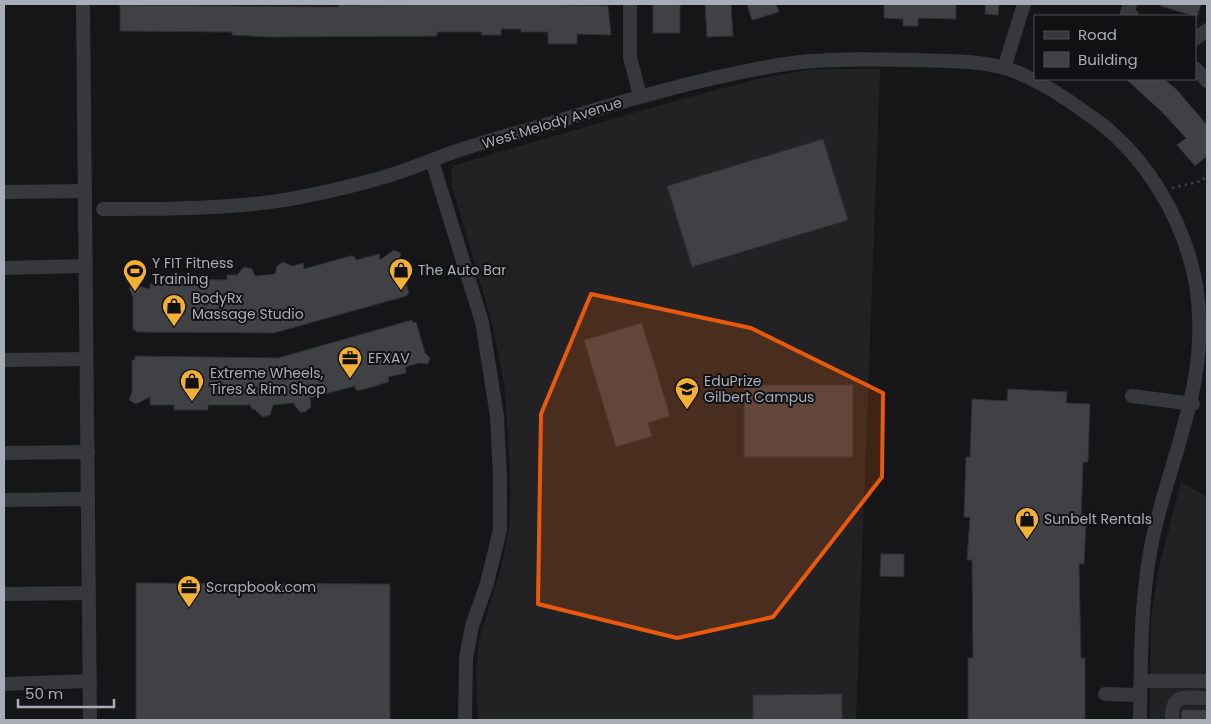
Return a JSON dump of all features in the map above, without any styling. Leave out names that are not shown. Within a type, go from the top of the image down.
[{"type":"street","points":[[83,4],[90,720]]},
{"type":"street","points":[[630,4],[630,57],[640,96]]},
{"type":"street","points":[[1004,68],[1024,4]]},
{"type":"street","points":[[1130,4],[1127,13],[1130,15]]},
{"type":"street","points":[[1196,38],[1207,30]]},
{"type":"street","name":"West Melody Avenue","points":[[103,209],[181,209],[255,204],[298,197],[380,178],[640,96],[782,64],[884,59],[952,61],[1004,68],[1050,89],[1119,138],[1163,194],[1188,252],[1196,284],[1200,320],[1199,364],[1193,404],[1153,538],[1143,613],[1140,720]]},
{"type":"street","points":[[1196,69],[1207,81]]},
{"type":"street","points":[[432,161],[482,322],[497,416],[500,530],[466,658],[465,720]]},
{"type":"street","points":[[4,192],[85,191]]},
{"type":"street","points":[[4,268],[85,266]]},
{"type":"street","points":[[4,360],[86,359]]},
{"type":"street","points":[[1132,396],[1193,404]]},
{"type":"street","points":[[4,453],[88,452]]},
{"type":"street","points":[[4,500],[88,499]]},
{"type":"street","points":[[4,594],[89,593]]},
{"type":"street","points":[[4,684],[90,681]]},
{"type":"street","points":[[1105,694],[1207,681]]},
{"type":"street","points":[[1172,720],[1172,707],[1176,701],[1183,698],[1207,698]]},
{"type":"path","points":[[1163,194],[1173,187],[1202,181],[1207,173]]},
{"type":"highlighted area","points":[[591,294],[751,328],[883,393],[882,477],[773,617],[677,638],[538,604],[541,414]]},
{"type":"shaded area","name":"EduPrize Gilbert Campus","points":[[813,69],[880,69],[856,720],[478,720],[476,671],[479,640],[502,564],[509,528],[511,496],[504,383],[493,327],[452,186],[451,170],[455,165],[678,100],[762,78]]},
{"type":"shaded area","points":[[1181,482],[1207,497],[1207,720],[1150,720],[1151,619],[1158,572]]},
{"type":"building","points":[[535,4],[608,6],[611,35],[577,34],[577,44],[548,44],[548,32],[521,32],[521,29],[501,29],[501,35],[482,35],[482,32],[437,32],[437,36],[269,37],[232,35],[232,32],[120,31],[120,5],[338,7],[338,5]]},
{"type":"building","points":[[653,4],[680,4],[680,33],[653,33]]},
{"type":"building","points":[[705,4],[731,4],[733,36],[707,37]]},
{"type":"building","points":[[747,4],[776,4],[779,12],[752,20]]},
{"type":"building","points":[[884,4],[956,4],[956,19],[918,18],[918,26],[903,26],[903,19],[884,18]]},
{"type":"building","points":[[986,4],[999,4],[998,15],[985,14]]},
{"type":"building","points":[[1161,4],[1201,4],[1197,17],[1196,15],[1161,6]]},
{"type":"building","points":[[1127,80],[1165,80],[1177,90],[1207,125],[1207,156],[1195,166],[1177,145],[1186,138],[1163,113]]},
{"type":"building","points":[[823,139],[848,220],[692,267],[667,186]]},
{"type":"building","points":[[394,250],[401,253],[399,260],[409,293],[406,296],[274,333],[136,332],[136,330],[133,330],[133,297],[129,288],[133,285],[150,289],[150,284],[173,285],[173,279],[227,280],[227,275],[237,275],[244,267],[252,269],[255,276],[275,274],[277,266],[283,262],[292,266],[303,263],[304,269],[350,256],[354,256],[356,260],[379,254],[380,260]]},
{"type":"building","points":[[412,320],[413,323],[416,322],[425,353],[430,358],[428,364],[419,363],[405,367],[406,373],[388,377],[389,382],[361,390],[356,390],[355,386],[310,398],[311,407],[305,412],[300,412],[293,403],[273,405],[270,415],[263,417],[254,409],[251,409],[251,405],[208,405],[208,410],[174,410],[174,405],[150,405],[150,397],[136,404],[129,400],[132,392],[132,360],[135,360],[135,356],[278,358]]},
{"type":"building","points":[[642,323],[670,416],[648,423],[652,436],[616,447],[584,340]]},
{"type":"building","points":[[744,385],[853,385],[853,457],[744,457]]},
{"type":"building","name":"Sunbelt Rentals","points":[[1008,389],[1067,392],[1066,403],[1090,404],[1088,462],[1083,462],[1081,520],[1086,520],[1084,564],[1079,564],[1081,658],[1085,658],[1085,720],[968,720],[968,658],[973,658],[972,560],[967,560],[970,517],[964,517],[966,457],[970,457],[972,399],[1007,401]]},
{"type":"building","points":[[881,554],[904,554],[904,577],[880,576]]},
{"type":"building","points":[[136,583],[390,584],[390,720],[136,720]]},
{"type":"building","points":[[842,694],[842,720],[753,720],[753,695]]},
{"type":"building","points":[[1182,710],[1207,710],[1207,720],[1181,720]]},
{"type":"place","name":"The Auto Bar","points":[[401,291]]},
{"type":"place","name":"Y FIT Fitness Training","points":[[135,292]]},
{"type":"place","name":"BodyRx Massage Studio","points":[[174,327]]},
{"type":"place","name":"EFXAV","points":[[350,379]]},
{"type":"place","name":"Extreme Wheels, Tires & Rim Shop","points":[[192,402]]},
{"type":"place","name":"EduPrize Gilbert Campus","points":[[687,410]]},
{"type":"place","name":"Sunbelt Rentals","points":[[1027,540]]},
{"type":"place","name":"Scrapbook.com","points":[[189,608]]}]
